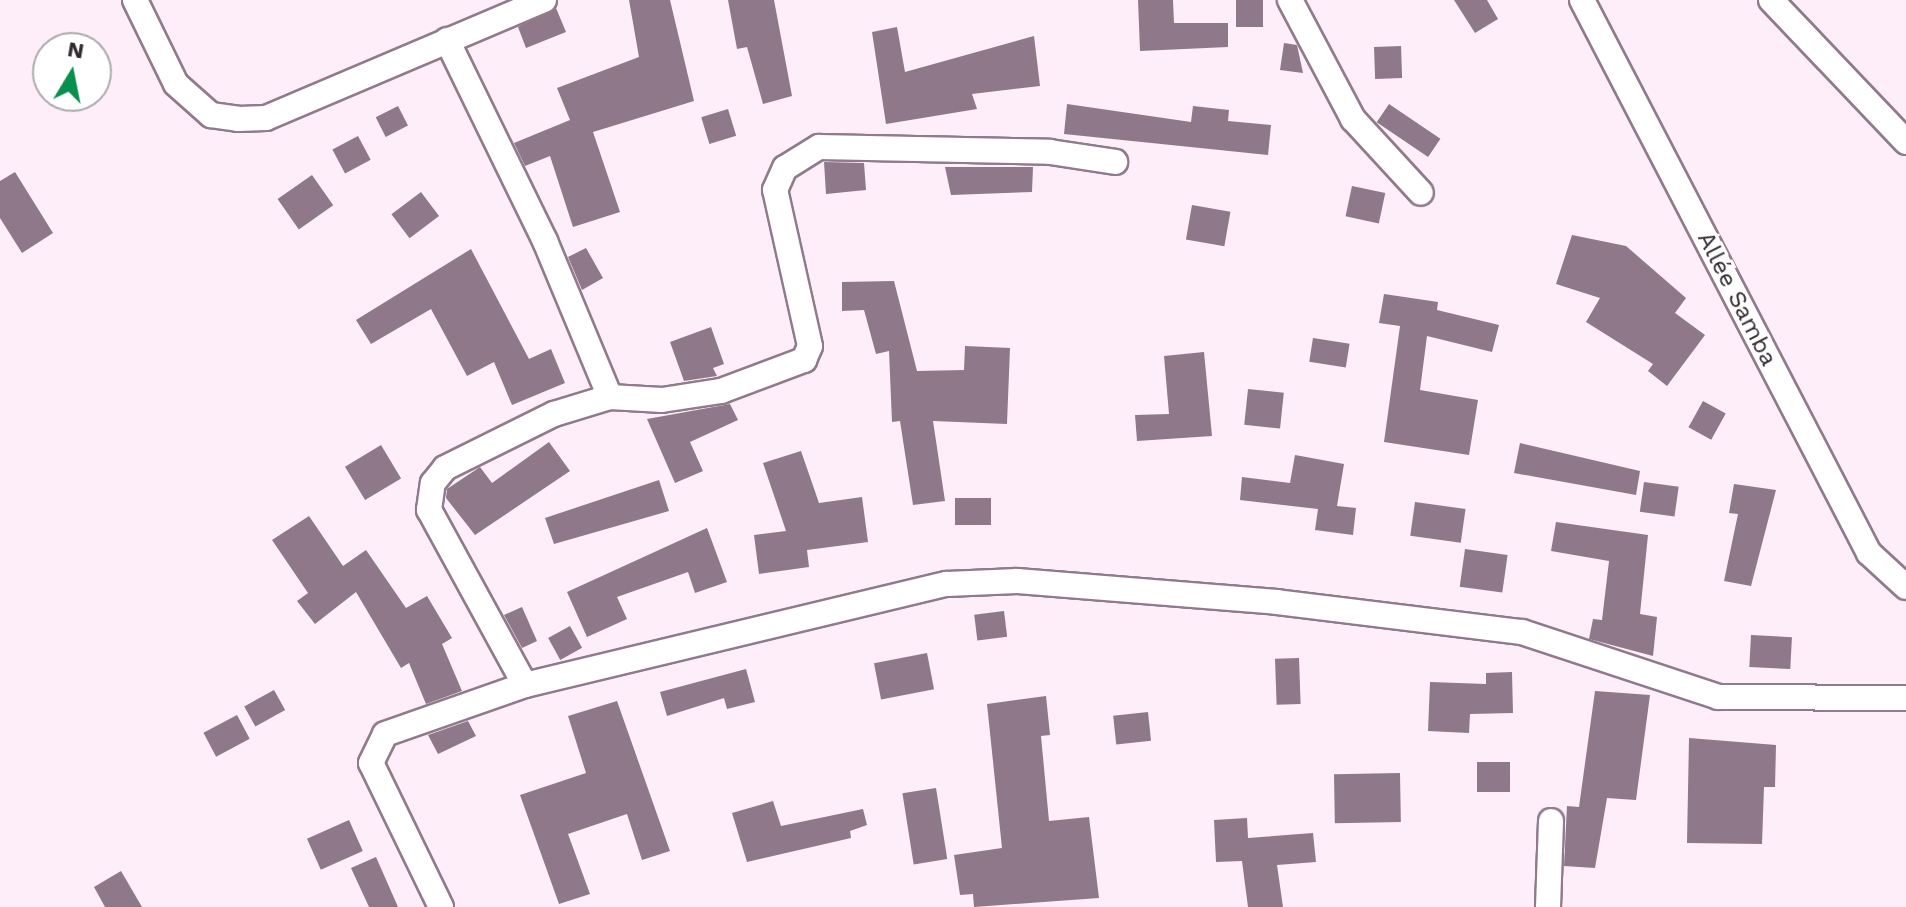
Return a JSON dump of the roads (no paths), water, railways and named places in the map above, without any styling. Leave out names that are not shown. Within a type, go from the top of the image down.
[{"type":"street","points":[[135,0],[176,84],[211,115],[238,119],[266,118],[544,0]]},
{"type":"street","points":[[1290,0],[1353,119],[1421,193]]},
{"type":"street","name":"Allée Samba","points":[[1582,0],[1869,553],[1906,587]]},
{"type":"street","points":[[1771,0],[1906,142]]},
{"type":"street","points":[[447,40],[545,241],[610,397]]},
{"type":"street","points":[[525,685],[428,499],[445,468],[554,414],[610,397],[662,400],[721,391],[804,360],[810,346],[775,190],[785,168],[819,147],[1050,152],[1115,162]]},
{"type":"street","points":[[441,907],[371,763],[374,746],[401,726],[525,685],[686,651],[888,593],[1017,581],[1522,632],[1718,697],[1906,698]]},
{"type":"street","points":[[1548,907],[1551,821]]}]
